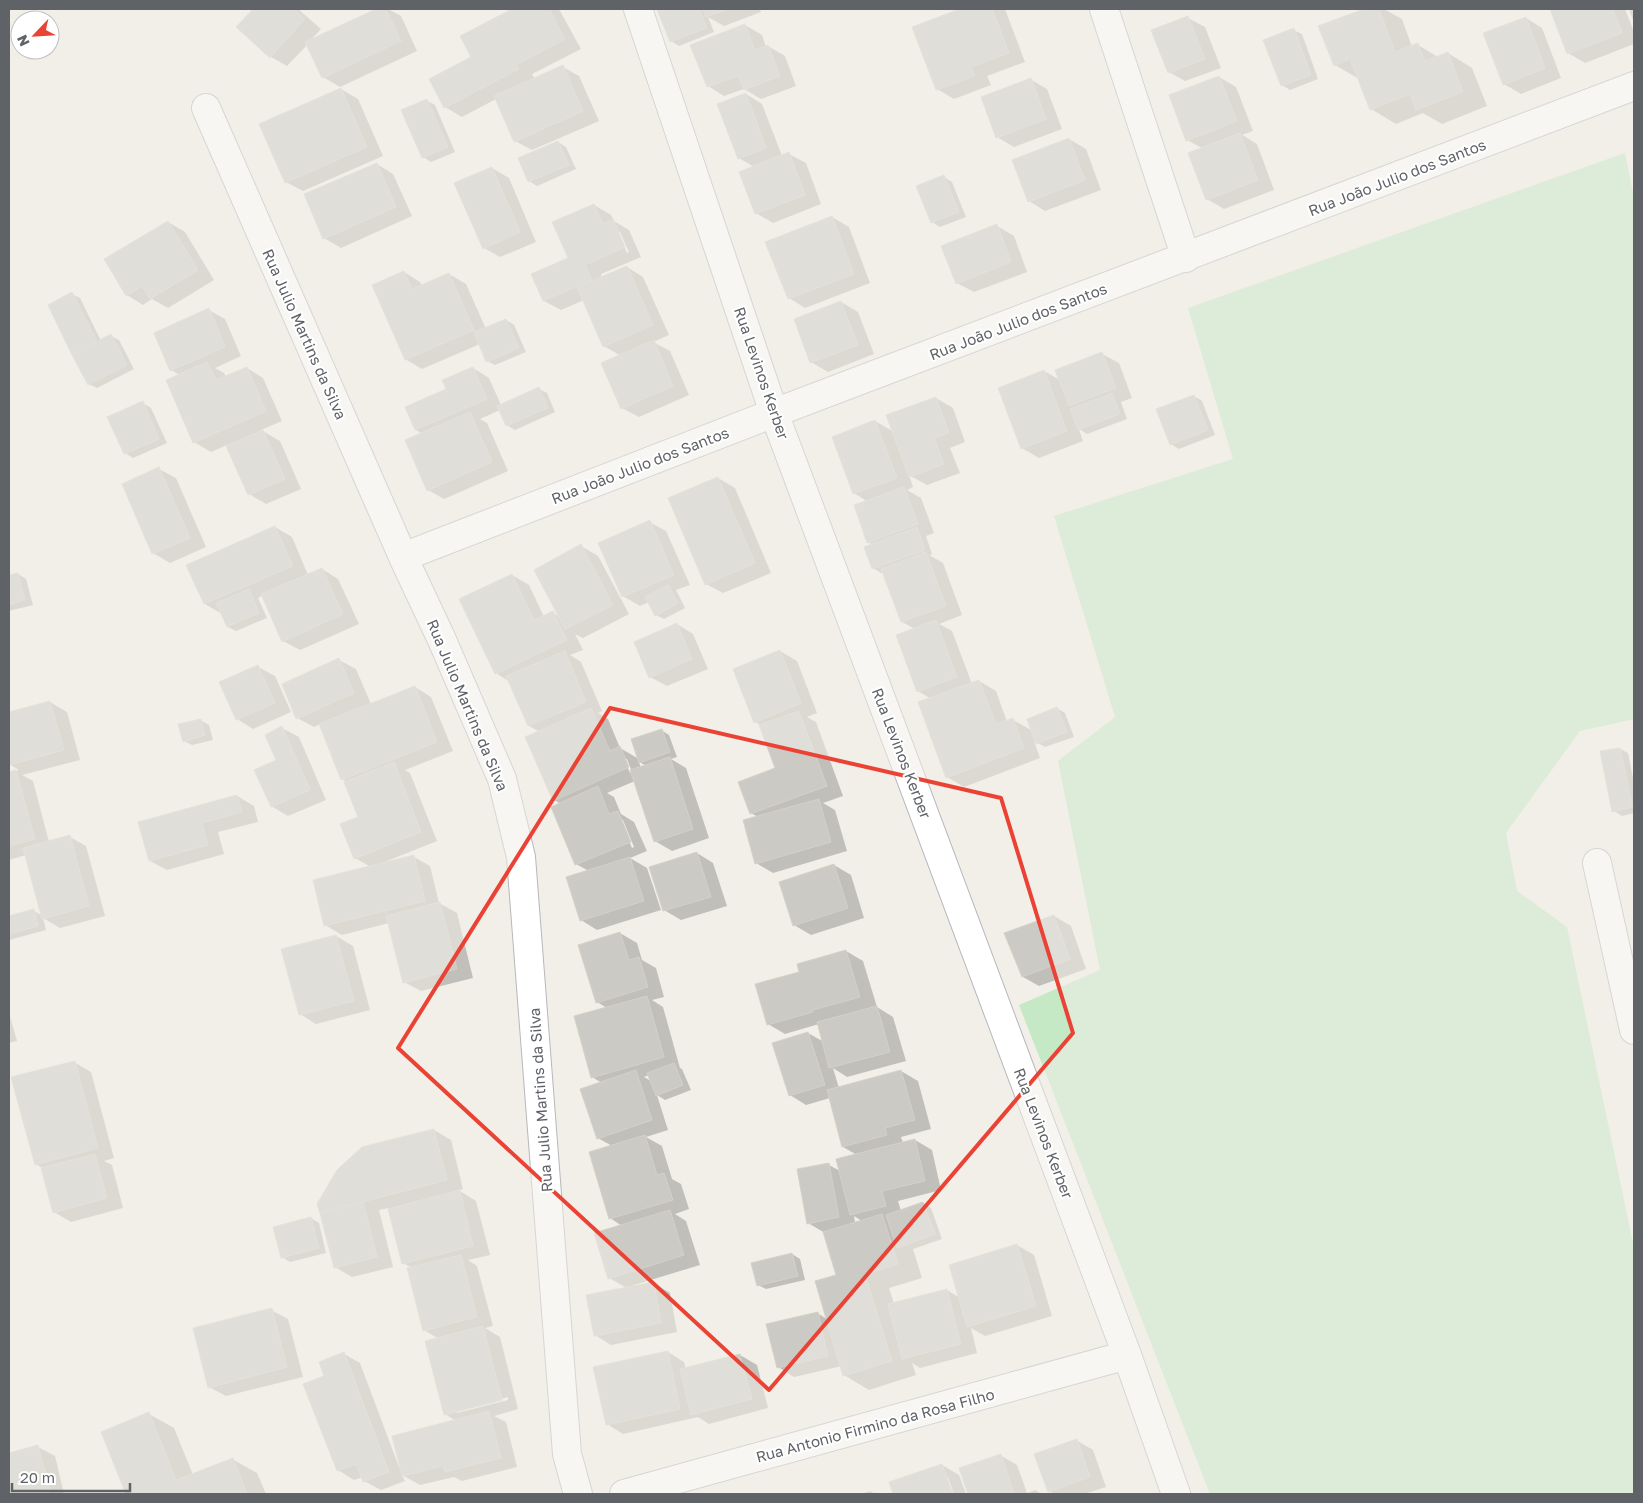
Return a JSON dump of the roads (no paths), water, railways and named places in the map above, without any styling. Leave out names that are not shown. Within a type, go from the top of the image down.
[{"type":"street","name":"Rua Levinos Kerber","points":[[638,9],[774,413],[1127,1355],[1176,1494]]},
{"type":"street","points":[[1104,9],[1186,258]]},
{"type":"street","name":"Rua João Julio dos Santos","points":[[403,557],[774,413],[1186,258],[1634,86]]},
{"type":"street","name":"Rua Julio Martins da Silva","points":[[206,108],[502,779],[521,856],[567,1454],[578,1494]]},
{"type":"street","points":[[1597,863],[1634,1030]]},
{"type":"street","name":"Rua Antonio Firmino da Rosa Filho","points":[[624,1494],[1127,1355]]}]
